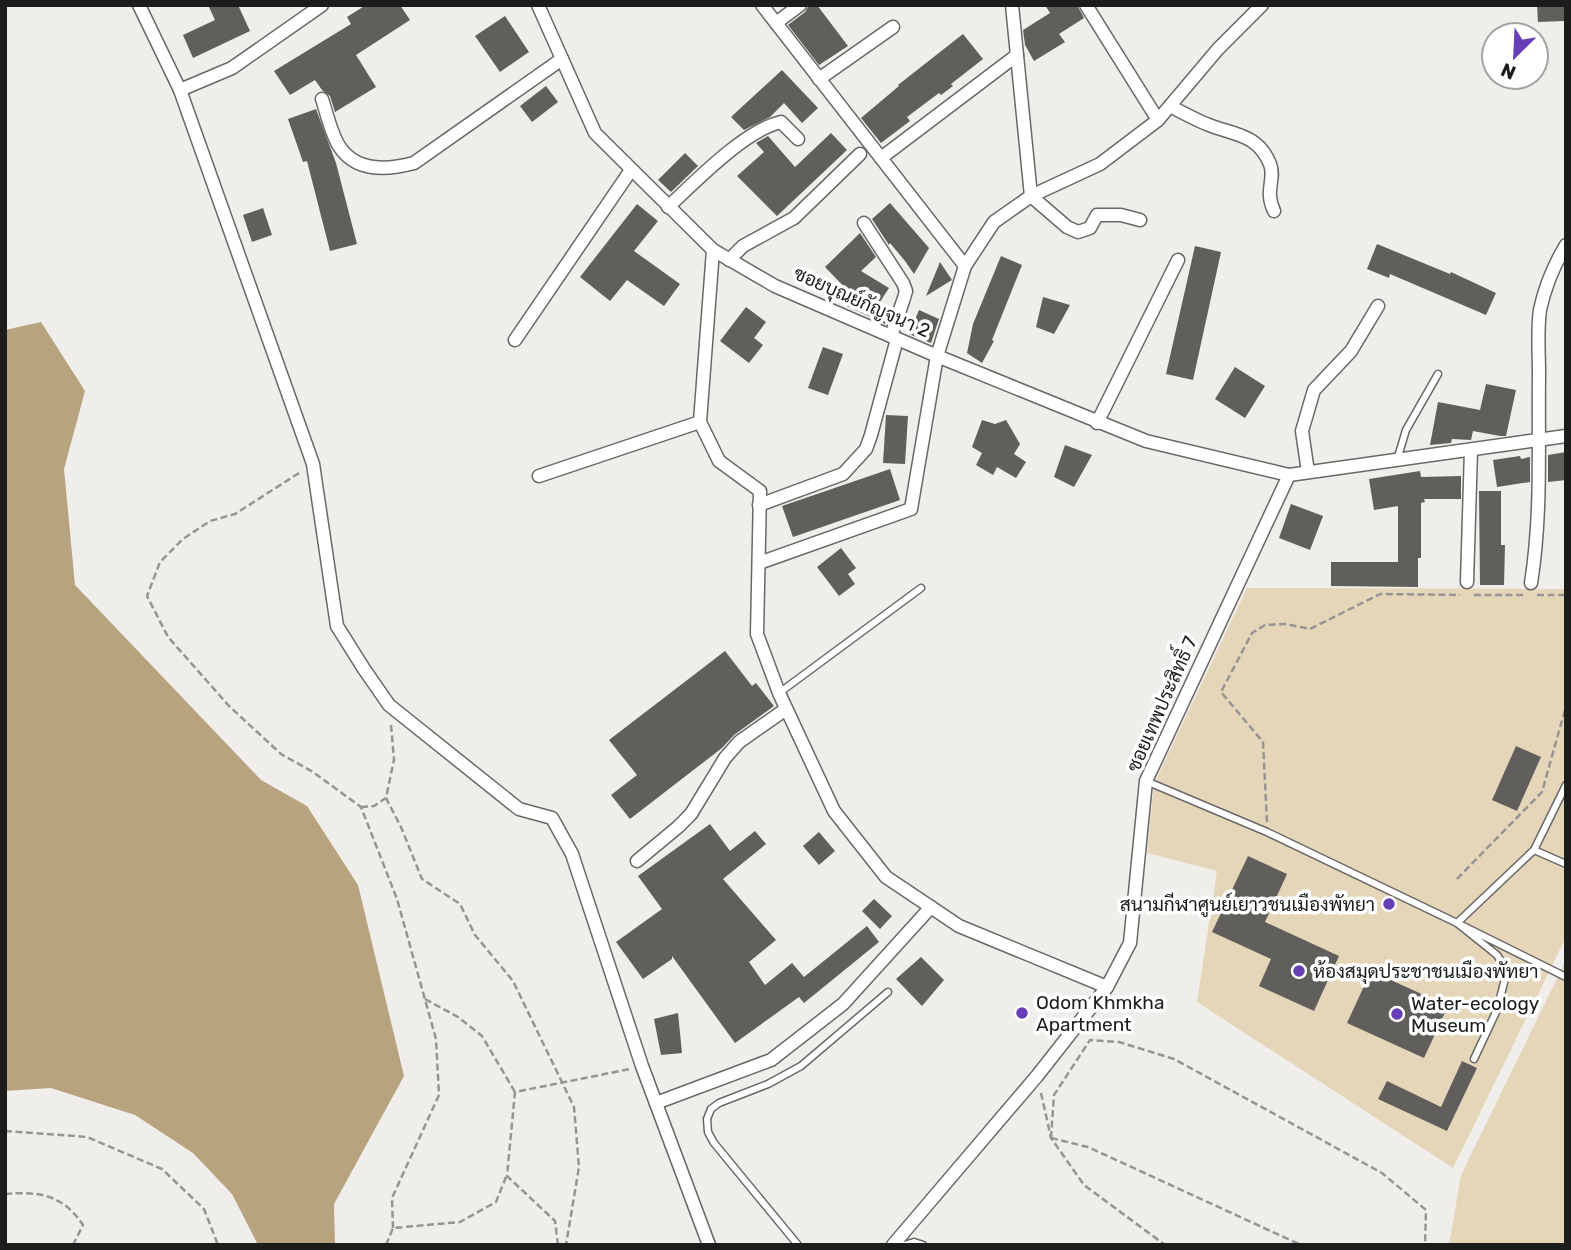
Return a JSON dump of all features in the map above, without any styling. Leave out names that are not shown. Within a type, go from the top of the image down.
[{"type":"street","points":[[139,5],[180,90],[313,464],[337,626],[389,705],[519,809],[552,818],[572,854],[642,1066],[709,1245]]},
{"type":"street","points":[[180,90],[232,68],[322,5]]},
{"type":"street","name":"ซอยบุณย์กัญจนา 2","points":[[538,5],[595,133],[713,250],[775,286],[1097,423],[1146,441],[1289,475]]},
{"type":"street","points":[[762,5],[965,266]]},
{"type":"street","points":[[776,23],[800,5]]},
{"type":"street","points":[[1012,5],[1031,196],[1067,227],[1078,232],[1090,228],[1097,215],[1121,215],[1140,220]]},
{"type":"street","points":[[1086,5],[1158,120]]},
{"type":"street","points":[[759,563],[911,509],[937,356],[965,266],[994,222],[1031,196],[1100,164],[1158,120],[1218,49],[1262,5]]},
{"type":"street","points":[[819,79],[893,27]]},
{"type":"street","points":[[881,158],[1017,55]]},
{"type":"street","points":[[323,99],[338,145],[351,159],[369,167],[392,169],[414,163],[562,59]]},
{"type":"street","points":[[1170,106],[1223,131],[1238,133],[1251,139],[1266,155],[1272,168],[1268,192],[1274,211]]},
{"type":"street","points":[[668,207],[732,149],[772,124],[780,122],[798,139]]},
{"type":"street","points":[[730,260],[743,246],[794,218],[860,154]]},
{"type":"street","points":[[515,340],[631,170]]},
{"type":"street","points":[[760,505],[843,474],[866,449],[905,291],[903,283],[864,222]]},
{"type":"street","points":[[1531,583],[1538,541],[1540,311],[1551,271],[1566,245]]},
{"type":"street","points":[[713,250],[700,422],[719,461],[760,491],[757,634],[779,693],[834,811],[886,877],[931,908],[959,926],[1107,987]]},
{"type":"street","points":[[1097,423],[1178,260]]},
{"type":"street","points":[[1308,472],[1302,431],[1314,390],[1352,351],[1378,306]]},
{"type":"street","points":[[539,475],[700,422]]},
{"type":"street","points":[[1289,475],[1566,436]]},
{"type":"street","points":[[1467,582],[1471,450]]},
{"type":"street","name":"ซอยเทพประสิทธิ์ 7","points":[[893,1245],[1037,1076],[1107,987],[1130,943],[1146,781],[1289,475]]},
{"type":"street","points":[[637,861],[691,814],[725,758],[739,741],[786,709]]},
{"type":"street","points":[[656,1103],[771,1060],[843,1004],[931,908]]},
{"type":"lane","points":[[1397,460],[1406,429],[1438,374]]},
{"type":"lane","points":[[779,693],[921,588]]},
{"type":"lane","points":[[1146,781],[1267,832],[1566,977]]},
{"type":"lane","points":[[1457,923],[1534,850],[1566,785]]},
{"type":"lane","points":[[1534,850],[1566,864]]},
{"type":"lane","points":[[1457,923],[1497,955],[1507,971],[1497,1010],[1474,1059]]},
{"type":"lane","points":[[798,1245],[714,1143],[708,1132],[707,1119],[711,1109],[719,1103],[768,1084],[801,1066],[888,992]]},
{"type":"lane","points":[[904,1245],[915,1242],[923,1245]]},
{"type":"path","points":[[313,464],[235,514],[210,521],[183,539],[160,562],[147,596],[168,637],[229,706],[281,754],[313,772],[361,807],[397,899],[436,1039],[439,1095],[392,1198],[393,1228],[386,1245]]},
{"type":"path","points":[[1267,832],[1263,742],[1221,692],[1252,633],[1265,625],[1286,624],[1310,629],[1380,594]]},
{"type":"path","points":[[389,705],[394,760],[386,798],[422,879],[460,904],[475,935],[513,981],[574,1107],[579,1167],[566,1245]]},
{"type":"path","points":[[1457,879],[1542,792],[1566,705]]},
{"type":"path","points":[[361,807],[374,806],[386,798]]},
{"type":"path","points":[[393,1228],[460,1222],[496,1202],[507,1176],[515,1092],[482,1036],[458,1017],[425,999]]},
{"type":"path","points":[[1051,1138],[1054,1095],[1090,1040],[1130,1045],[1174,1059],[1382,1173],[1426,1210],[1425,1245]]},
{"type":"path","points":[[515,1092],[642,1066]]},
{"type":"path","points":[[1037,1076],[1051,1138],[1084,1185],[1165,1245]]},
{"type":"path","points":[[5,1131],[87,1137],[162,1169],[204,1209],[218,1245]]},
{"type":"path","points":[[1051,1138],[1088,1147],[1301,1245]]},
{"type":"path","points":[[507,1176],[555,1221],[558,1245]]},
{"type":"path","points":[[5,1194],[45,1194],[72,1209],[83,1225],[74,1245]]},
{"type":"shaded area","points":[[41,322],[85,391],[64,469],[75,585],[261,780],[307,806],[358,885],[404,1076],[334,1204],[335,1245],[258,1245],[232,1194],[193,1153],[135,1115],[51,1088],[5,1091],[5,330]]},
{"type":"shaded area","name":"สนามกีฬาศูนย์เยาวชนเมืองพัทยา","points":[[1247,588],[1566,589],[1566,937],[1453,1168],[1197,1002],[1217,871],[1147,853],[1154,784]]},
{"type":"shaded area","points":[[1566,960],[1566,1245],[1449,1245],[1461,1175]]},
{"type":"building","points":[[208,5],[238,5],[250,31],[193,58],[183,35],[215,20]]},
{"type":"building","points":[[366,5],[400,5],[410,20],[356,55],[376,87],[335,112],[330,96],[315,80],[290,95],[274,71],[351,24],[347,17]]},
{"type":"building","points":[[809,5],[817,5],[848,46],[819,65],[788,25],[805,12]]},
{"type":"building","points":[[1045,5],[1077,5],[1084,18],[1059,34],[1065,42],[1034,61],[1025,45],[1023,30],[1050,13]]},
{"type":"building","points":[[1537,5],[1564,5],[1564,21],[1538,21]]},
{"type":"building","points":[[505,16],[529,52],[500,72],[475,36]]},
{"type":"building","points":[[963,34],[983,59],[951,84],[953,86],[907,117],[910,121],[881,143],[861,118]]},
{"type":"building","points":[[782,70],[818,108],[802,123],[784,103],[770,117],[744,130],[731,117]]},
{"type":"building","points":[[546,86],[558,102],[532,122],[520,106]]},
{"type":"building","points":[[316,109],[336,163],[357,244],[330,251],[307,161],[303,162],[288,119]]},
{"type":"building","points":[[831,133],[847,150],[777,216],[737,176],[764,152],[756,143],[768,136],[795,167]]},
{"type":"building","points":[[685,153],[698,166],[671,192],[658,180]]},
{"type":"building","points":[[890,203],[929,248],[914,274],[890,243],[889,245],[872,219]]},
{"type":"building","points":[[637,204],[658,221],[634,251],[680,284],[664,306],[627,280],[610,301],[580,277]]},
{"type":"building","points":[[263,208],[272,235],[252,242],[243,215]]},
{"type":"building","points":[[860,233],[876,257],[861,271],[889,288],[878,305],[890,312],[885,324],[847,306],[853,296],[825,267]]},
{"type":"building","points":[[1377,244],[1450,274],[1451,272],[1496,293],[1486,315],[1390,274],[1389,278],[1367,269]]},
{"type":"building","points":[[1195,246],[1221,252],[1193,380],[1166,374]]},
{"type":"building","points":[[1001,256],[1022,265],[992,340],[994,341],[982,363],[967,353],[973,324]]},
{"type":"building","points":[[940,262],[952,280],[926,296]]},
{"type":"building","points":[[1043,297],[1070,305],[1054,334],[1036,327]]},
{"type":"building","points":[[746,307],[766,322],[754,338],[763,345],[749,363],[720,341]]},
{"type":"building","points":[[919,310],[939,319],[931,343],[909,334]]},
{"type":"building","points":[[823,347],[843,354],[828,395],[808,388]]},
{"type":"building","points":[[1235,367],[1265,386],[1245,418],[1215,399]]},
{"type":"building","points":[[1486,384],[1516,390],[1506,436],[1473,431],[1471,440],[1452,439],[1451,443],[1430,445],[1438,402],[1480,410]]},
{"type":"building","points":[[886,415],[908,416],[905,464],[883,463]]},
{"type":"building","points":[[982,420],[995,424],[1006,420],[1020,444],[1014,454],[1026,462],[1016,478],[997,467],[993,475],[976,465],[982,453],[972,447]]},
{"type":"building","points":[[1065,445],[1092,455],[1074,487],[1054,477]]},
{"type":"building","points":[[1566,452],[1566,480],[1548,482],[1548,455]]},
{"type":"building","points":[[1520,456],[1521,459],[1530,457],[1530,482],[1497,487],[1493,460]]},
{"type":"building","points":[[890,469],[900,500],[793,537],[782,506]]},
{"type":"building","points":[[1420,471],[1421,477],[1461,476],[1461,499],[1424,499],[1425,502],[1421,503],[1418,587],[1331,586],[1331,562],[1398,562],[1398,506],[1374,510],[1369,479]]},
{"type":"building","points":[[1479,491],[1501,491],[1501,545],[1505,545],[1504,585],[1480,585]]},
{"type":"building","points":[[1291,504],[1323,516],[1310,550],[1279,538]]},
{"type":"building","points":[[841,548],[856,568],[848,574],[855,584],[839,596],[817,567]]},
{"type":"building","points":[[725,651],[752,686],[756,683],[774,706],[630,819],[611,795],[637,775],[609,740]]},
{"type":"building","points":[[1516,746],[1541,757],[1517,811],[1492,800]]},
{"type":"building","points":[[710,824],[730,851],[755,831],[766,844],[723,879],[776,940],[749,962],[765,985],[792,963],[804,977],[867,926],[879,942],[804,1003],[799,997],[735,1043],[672,956],[672,959],[643,979],[616,942],[662,909],[638,876]]},
{"type":"building","points":[[819,832],[835,851],[819,865],[803,846]]},
{"type":"building","points":[[1248,856],[1287,874],[1265,922],[1339,956],[1314,1011],[1259,986],[1271,959],[1212,932]]},
{"type":"building","points":[[874,899],[892,916],[880,929],[862,911]]},
{"type":"building","points":[[921,957],[944,980],[922,1006],[896,979]]},
{"type":"building","name":"Water-ecology Museum","points":[[1371,971],[1448,1006],[1424,1058],[1347,1023]]},
{"type":"building","points":[[678,1013],[682,1053],[661,1055],[654,1019]]},
{"type":"building","points":[[1462,1061],[1477,1068],[1447,1131],[1378,1099],[1387,1081],[1441,1107]]},
{"type":"place","name":"สนามกีฬาศูนย์เยาวชนเมืองพัทยา","points":[[1389,904]]},
{"type":"place","name":"ห้องสมุดประชาชนเมืองพัทยา","points":[[1299,971]]},
{"type":"place","name":"Odom Khmkha Apartment","points":[[1022,1013]]},
{"type":"place","name":"Water-ecology Museum","points":[[1397,1014]]}]
